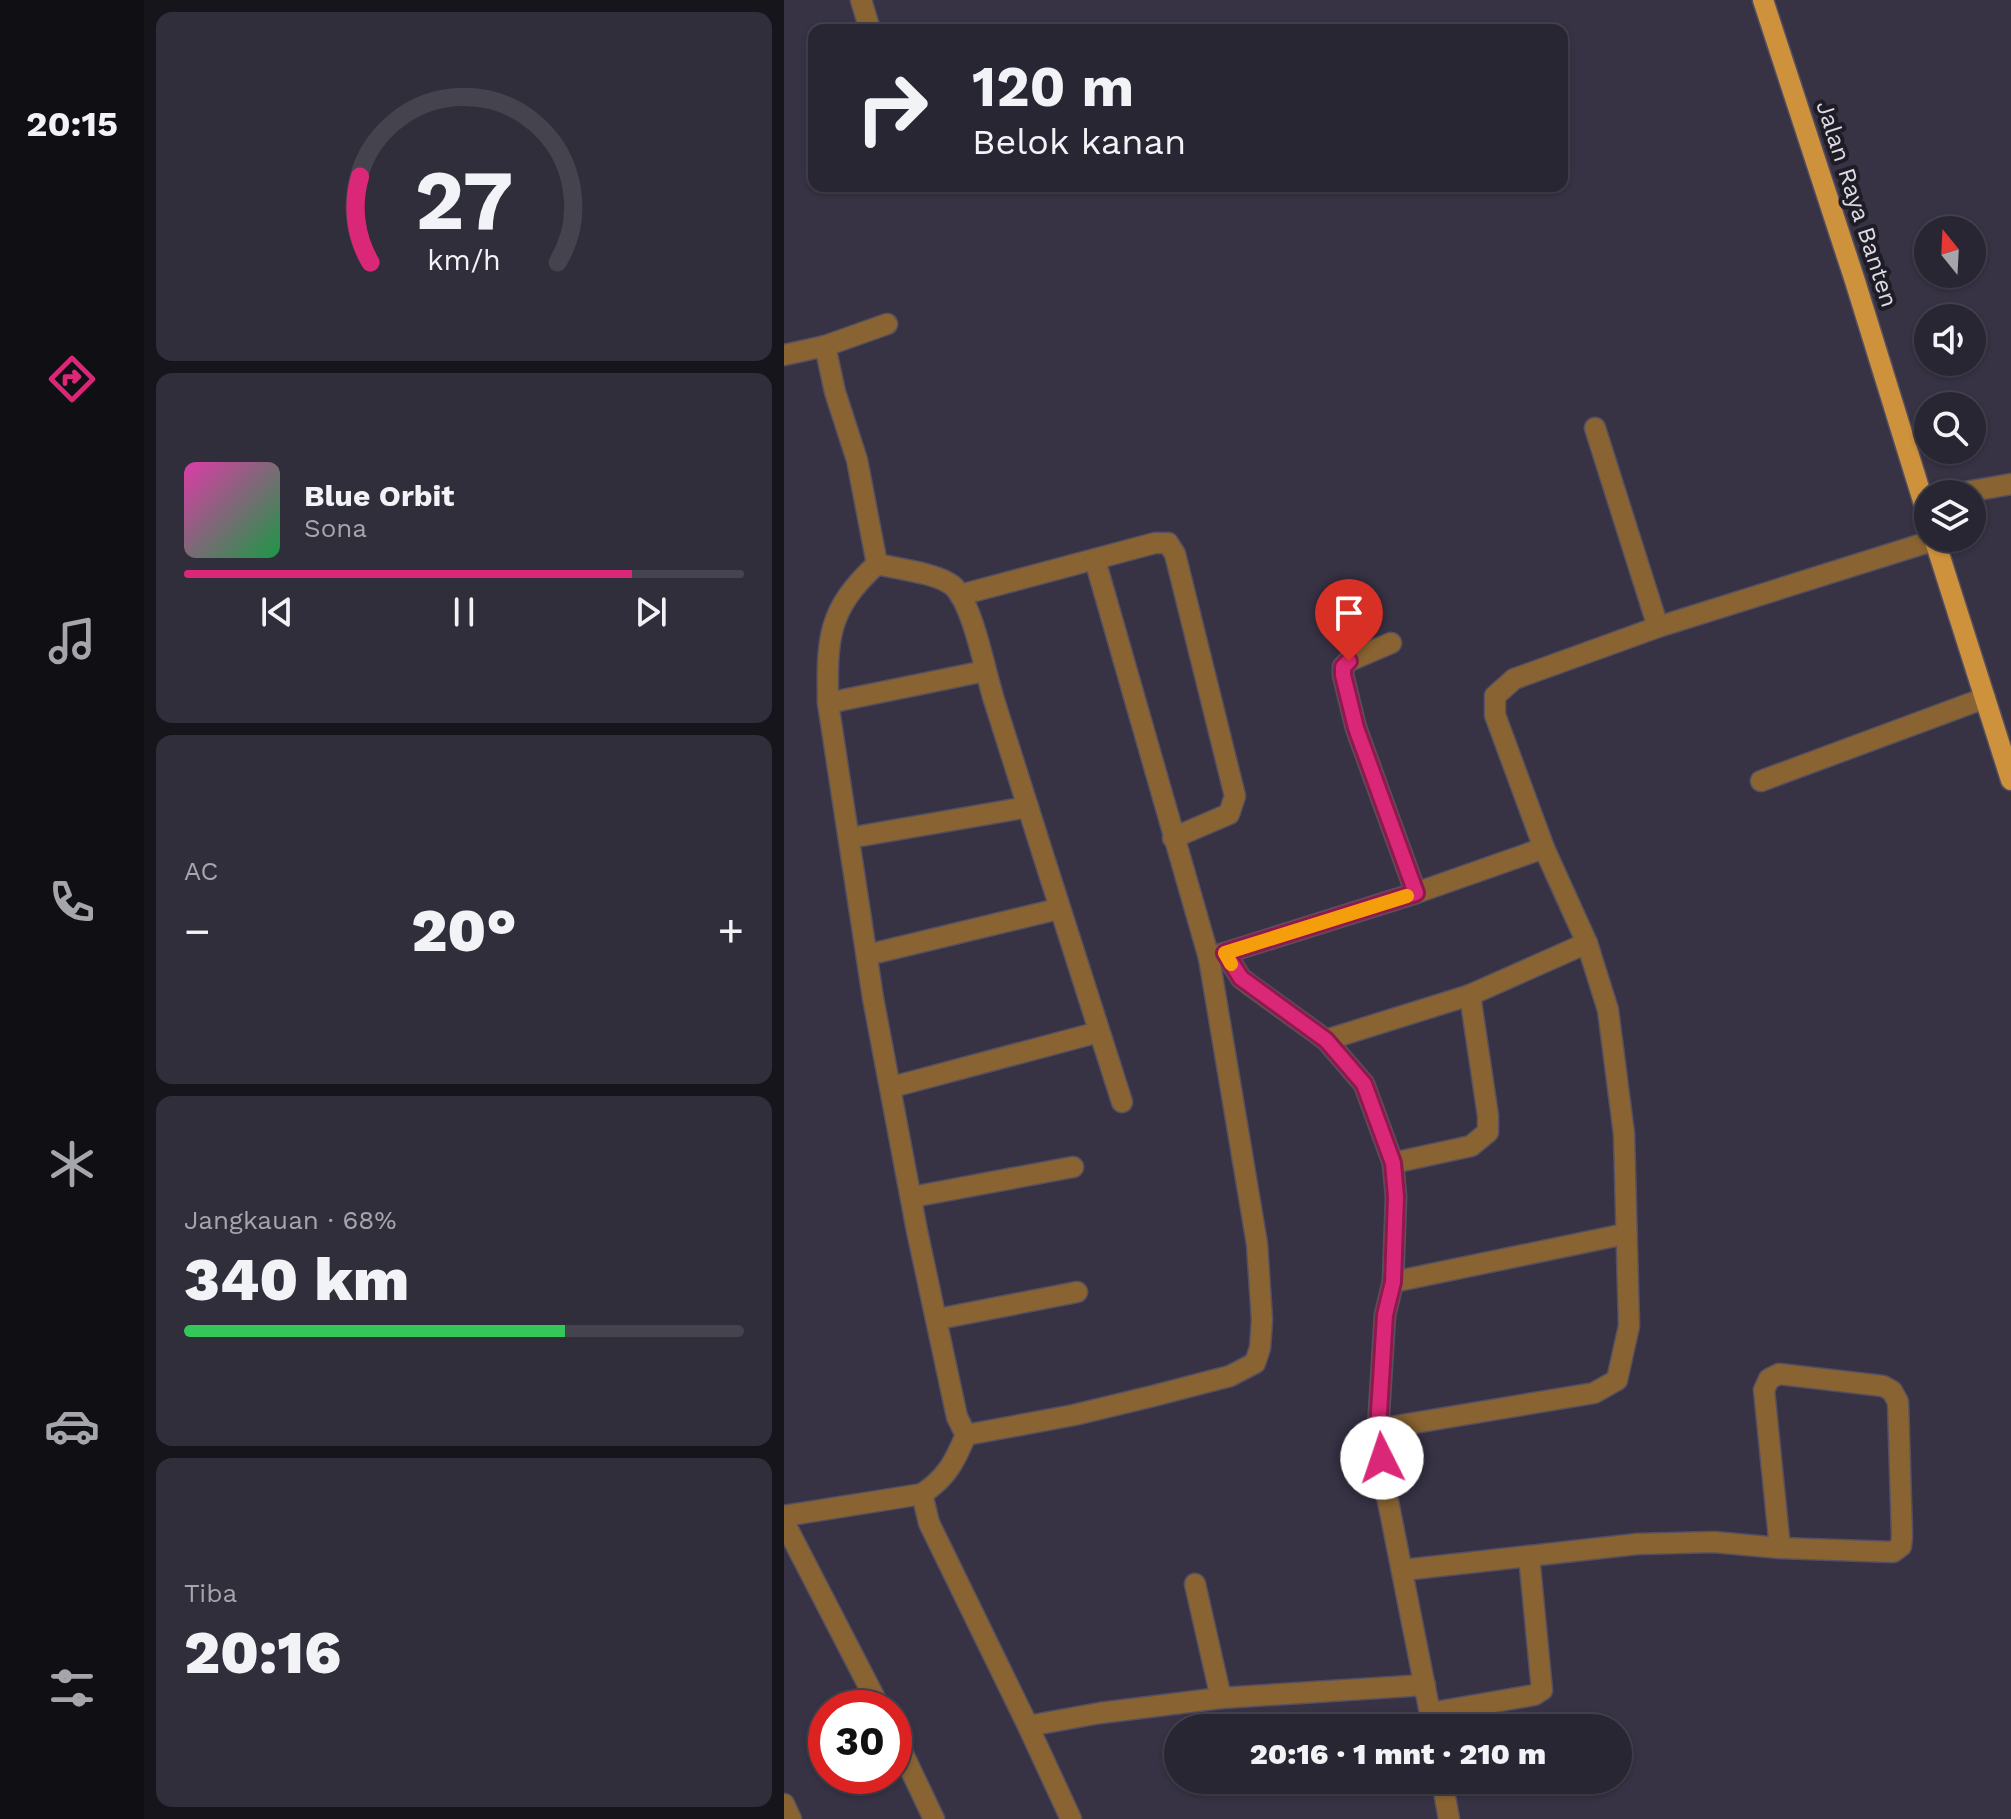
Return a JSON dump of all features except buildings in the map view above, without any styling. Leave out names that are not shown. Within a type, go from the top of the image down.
[{"type":"main road","name":"Jalan Raya Banten","points":[[1763,0],[1918,480]]},
{"type":"main road","points":[[1938,552],[2011,780]]},
{"type":"street","points":[[861,0],[868,24]]},
{"type":"street","points":[[784,355],[825,346],[887,324]]},
{"type":"street","points":[[825,346],[835,392],[857,460],[877,564]]},
{"type":"street","points":[[1595,428],[1658,627]]},
{"type":"street","points":[[1986,488],[2011,484]]},
{"type":"street","points":[[960,595],[1155,543],[1168,543],[1175,554],[1235,796],[1229,814],[1173,838]]},
{"type":"street","points":[[1378,1429],[1594,1393],[1617,1380],[1629,1326],[1624,1134],[1608,1010],[1587,943],[1544,848],[1495,715],[1495,696],[1514,679],[1658,627],[1914,545]]},
{"type":"street","points":[[966,1435],[1074,1415],[1230,1376],[1255,1363],[1260,1348],[1262,1320],[1257,1244],[1217,955],[1173,838],[1095,560]]},
{"type":"street","points":[[877,564],[934,577],[951,584],[960,595],[974,629],[1058,909],[1122,1102]]},
{"type":"street","points":[[871,1690],[784,1519],[922,1494],[942,1481],[966,1435],[957,1417],[912,1197],[867,955],[828,703],[830,634],[843,601],[877,564]]},
{"type":"street","points":[[1391,643],[1349,661],[1343,667],[1343,675],[1356,728],[1416,893]]},
{"type":"street","points":[[828,703],[985,671]]},
{"type":"street","points":[[1761,781],[1985,698]]},
{"type":"street","points":[[849,838],[1028,807]]},
{"type":"street","points":[[1217,955],[1416,893],[1544,848]]},
{"type":"street","points":[[867,955],[1058,909]]},
{"type":"street","points":[[1326,1040],[1470,995],[1587,943]]},
{"type":"street","points":[[1217,955],[1241,978],[1326,1040],[1364,1084],[1393,1163],[1396,1197],[1393,1282],[1385,1315],[1378,1429],[1385,1486],[1430,1714]]},
{"type":"street","points":[[1393,1163],[1471,1146],[1488,1132],[1470,995]]},
{"type":"street","points":[[892,1087],[1099,1032]]},
{"type":"street","points":[[912,1197],[1073,1167]]},
{"type":"street","points":[[1393,1282],[1625,1234]]},
{"type":"street","points":[[938,1319],[1077,1292]]},
{"type":"street","points":[[1403,1570],[1637,1544],[1714,1542],[1780,1548],[1893,1552],[1901,1546],[1898,1402],[1892,1391],[1883,1386],[1779,1374],[1769,1379],[1764,1390],[1780,1548]]},
{"type":"street","points":[[922,1494],[929,1523],[1071,1819]]},
{"type":"street","points":[[1459,1714],[1534,1695],[1542,1690],[1529,1556]]},
{"type":"street","points":[[1195,1584],[1221,1698]]},
{"type":"street","points":[[1028,1726],[1100,1713],[1221,1698],[1425,1685]]},
{"type":"street","points":[[912,1773],[934,1819]]},
{"type":"street","points":[[1445,1794],[1449,1819]]},
{"type":"street","points":[[784,1804],[791,1819]]},
{"type":"slow traffic","points":[[1231,964],[1225,953],[1407,896]]},
{"type":"route","points":[[1349,661],[1343,667],[1343,675],[1356,728],[1416,893],[1225,953],[1241,978],[1326,1040],[1364,1084],[1393,1163],[1396,1197],[1393,1282],[1385,1315],[1378,1429],[1382,1458]]}]
